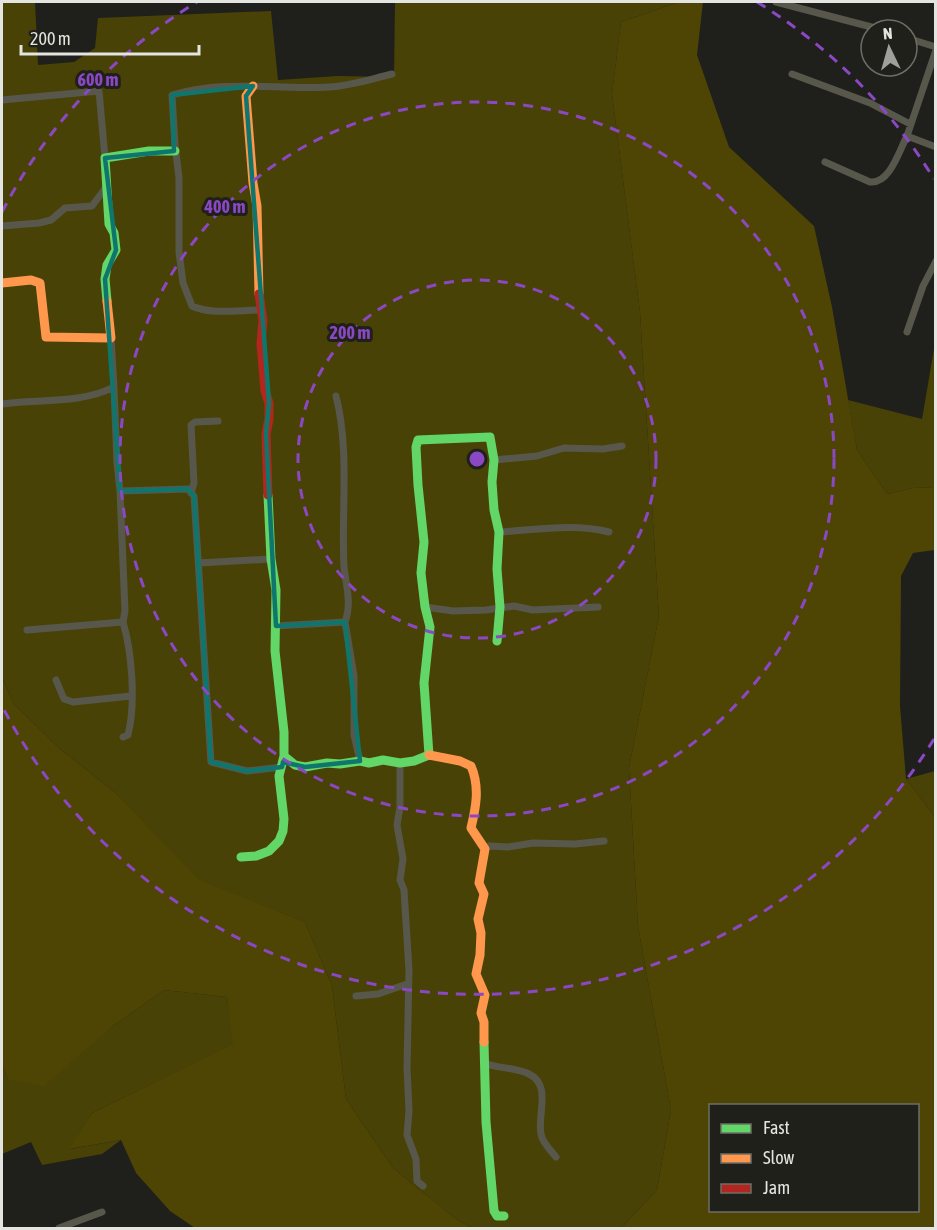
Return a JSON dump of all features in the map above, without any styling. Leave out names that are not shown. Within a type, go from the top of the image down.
[{"type":"street","points":[[776,2],[859,24]]},
{"type":"street","points":[[825,162],[870,182],[876,182],[886,176],[907,136],[936,49],[919,43]]},
{"type":"street","points":[[260,310],[213,312],[192,306],[183,283],[178,252],[179,178],[172,95],[196,89],[253,86],[327,88],[353,85],[392,74]]},
{"type":"street","points":[[792,74],[870,103],[910,124]]},
{"type":"street","points":[[241,857],[256,856],[269,851],[279,842],[284,819],[279,776],[284,756],[284,732],[276,651],[276,590],[271,559],[266,434],[269,419],[261,344],[263,320],[258,283],[257,206],[246,96],[253,86]]},
{"type":"street","points":[[2,100],[99,91],[109,224],[114,233],[116,250],[107,264],[105,279],[111,338],[120,491],[125,611],[123,622],[131,653],[131,725],[128,735],[123,737]]},
{"type":"street","points":[[907,136],[936,147]]},
{"type":"street","points":[[105,158],[149,151],[175,151]]},
{"type":"street","points":[[2,226],[39,223],[51,220],[65,208],[92,206],[106,186]]},
{"type":"street","points":[[907,333],[936,261]]},
{"type":"street","points":[[2,283],[31,280],[40,283],[46,337],[111,338]]},
{"type":"street","points":[[2,404],[74,398],[96,394],[114,387]]},
{"type":"street","points":[[336,396],[343,447],[344,567],[348,598],[345,622],[354,676],[354,735],[360,760]]},
{"type":"street","points":[[191,493],[194,483],[191,425],[195,422],[218,421]]},
{"type":"street","points":[[429,755],[424,683],[430,627],[421,573],[424,542],[416,447],[418,440],[490,437],[494,460],[492,482],[494,510],[500,532],[497,569],[500,607],[497,641]]},
{"type":"street","points":[[494,460],[537,456],[564,448],[603,449],[622,446]]},
{"type":"street","points":[[120,491],[188,489],[194,496],[211,762],[247,771],[282,767]]},
{"type":"street","points":[[500,532],[564,528],[596,528],[609,532]]},
{"type":"street","points":[[199,563],[271,559]]},
{"type":"street","points":[[425,607],[453,611],[514,606],[533,610],[598,607]]},
{"type":"street","points":[[27,630],[123,622]]},
{"type":"street","points":[[276,626],[345,622]]},
{"type":"street","points":[[56,680],[64,699],[73,702],[131,696]]},
{"type":"street","points":[[284,756],[295,765],[304,767],[360,760],[369,763],[383,760],[400,763],[429,755],[460,761],[471,766],[476,778],[477,792],[471,828],[485,849],[479,883],[484,894],[478,920],[480,955],[476,974],[485,995],[481,1013],[484,1022],[486,1122],[494,1211],[496,1216],[504,1216]]},
{"type":"street","points":[[400,763],[400,807],[397,825],[403,859],[400,880],[404,890],[408,937],[409,1111],[407,1135],[416,1160],[417,1180],[423,1186]]},
{"type":"street","points":[[485,849],[489,846],[533,843],[575,844],[604,841]]},
{"type":"street","points":[[356,996],[378,994],[407,984]]},
{"type":"street","points":[[484,1063],[496,1068],[516,1069],[531,1075],[539,1082],[542,1095],[541,1135],[556,1157]]},
{"type":"street","points":[[59,1228],[102,1212]]},
{"type":"highlighted area","points":[[253,86],[246,96],[269,403],[266,434],[276,626],[345,622],[360,761],[305,767],[283,762],[282,767],[247,771],[211,762],[194,496],[188,489],[120,491],[105,279],[116,250],[105,158],[174,151],[172,95]]},
{"type":"shaded area","points":[[35,2],[38,65],[74,62],[95,48],[98,18],[271,11],[278,80],[337,76],[394,77],[395,2],[679,2],[621,22],[612,94],[640,312],[659,616],[629,768],[638,926],[671,1110],[657,1190],[621,1228],[472,1228],[455,1218],[393,1168],[346,1099],[332,986],[305,922],[199,881],[117,794],[59,748],[14,704],[2,678],[2,3]]},
{"type":"shaded area","points":[[679,2],[703,2],[697,55],[729,147],[814,226],[832,307],[857,450],[887,494],[913,488],[935,487],[935,550],[913,553],[901,576],[900,706],[906,779],[935,817],[935,1228],[621,1228],[657,1190],[671,1110],[638,926],[629,768],[659,616],[640,312],[612,94],[621,22]]},
{"type":"shaded area","points":[[935,343],[935,487],[913,488],[887,494],[857,450],[848,400],[922,419]]},
{"type":"shaded area","points":[[2,678],[14,704],[59,748],[117,794],[199,880],[305,922],[332,986],[346,1099],[393,1168],[455,1218],[472,1228],[195,1228],[170,1211],[136,1173],[121,1140],[69,1149],[92,1113],[233,1044],[227,997],[164,990],[110,1028],[44,1086],[8,1079],[2,1064]]},
{"type":"shaded area","points":[[935,771],[935,817],[906,779]]},
{"type":"shaded area","points":[[164,990],[227,997],[234,1044],[92,1113],[70,1149],[121,1140],[102,1154],[42,1165],[31,1142],[2,1154],[2,1064],[8,1079],[110,1028]]},
{"type":"traffic: fast","points":[[107,301],[105,279],[107,265],[116,250],[114,233],[109,224],[105,158],[149,151],[175,151]]},
{"type":"traffic: fast","points":[[284,756],[295,765],[305,767],[327,763],[360,761],[369,763],[383,760],[400,763],[429,755],[424,683],[430,627],[421,573],[424,542],[418,485],[416,447],[418,440],[490,437],[494,460],[492,482],[494,510],[499,532],[497,569],[500,607],[497,641]]},
{"type":"traffic: fast","points":[[241,857],[256,856],[269,851],[279,841],[284,819],[279,776],[284,756],[284,732],[275,651],[276,590],[271,559],[268,495]]},
{"type":"traffic: fast","points":[[484,1042],[486,1122],[494,1211],[497,1216],[504,1216]]},
{"type":"traffic: slow","points":[[253,86],[246,96],[257,206],[259,294]]},
{"type":"traffic: slow","points":[[2,283],[31,280],[40,283],[46,337],[111,338],[107,301]]},
{"type":"traffic: slow","points":[[429,755],[460,761],[471,766],[476,782],[476,805],[471,828],[485,849],[479,883],[484,894],[478,919],[481,933],[476,974],[485,995],[481,1013],[484,1022],[484,1042]]},
{"type":"traffic: jam","points":[[259,294],[263,320],[261,344],[265,391],[269,403],[266,434],[268,495]]}]
